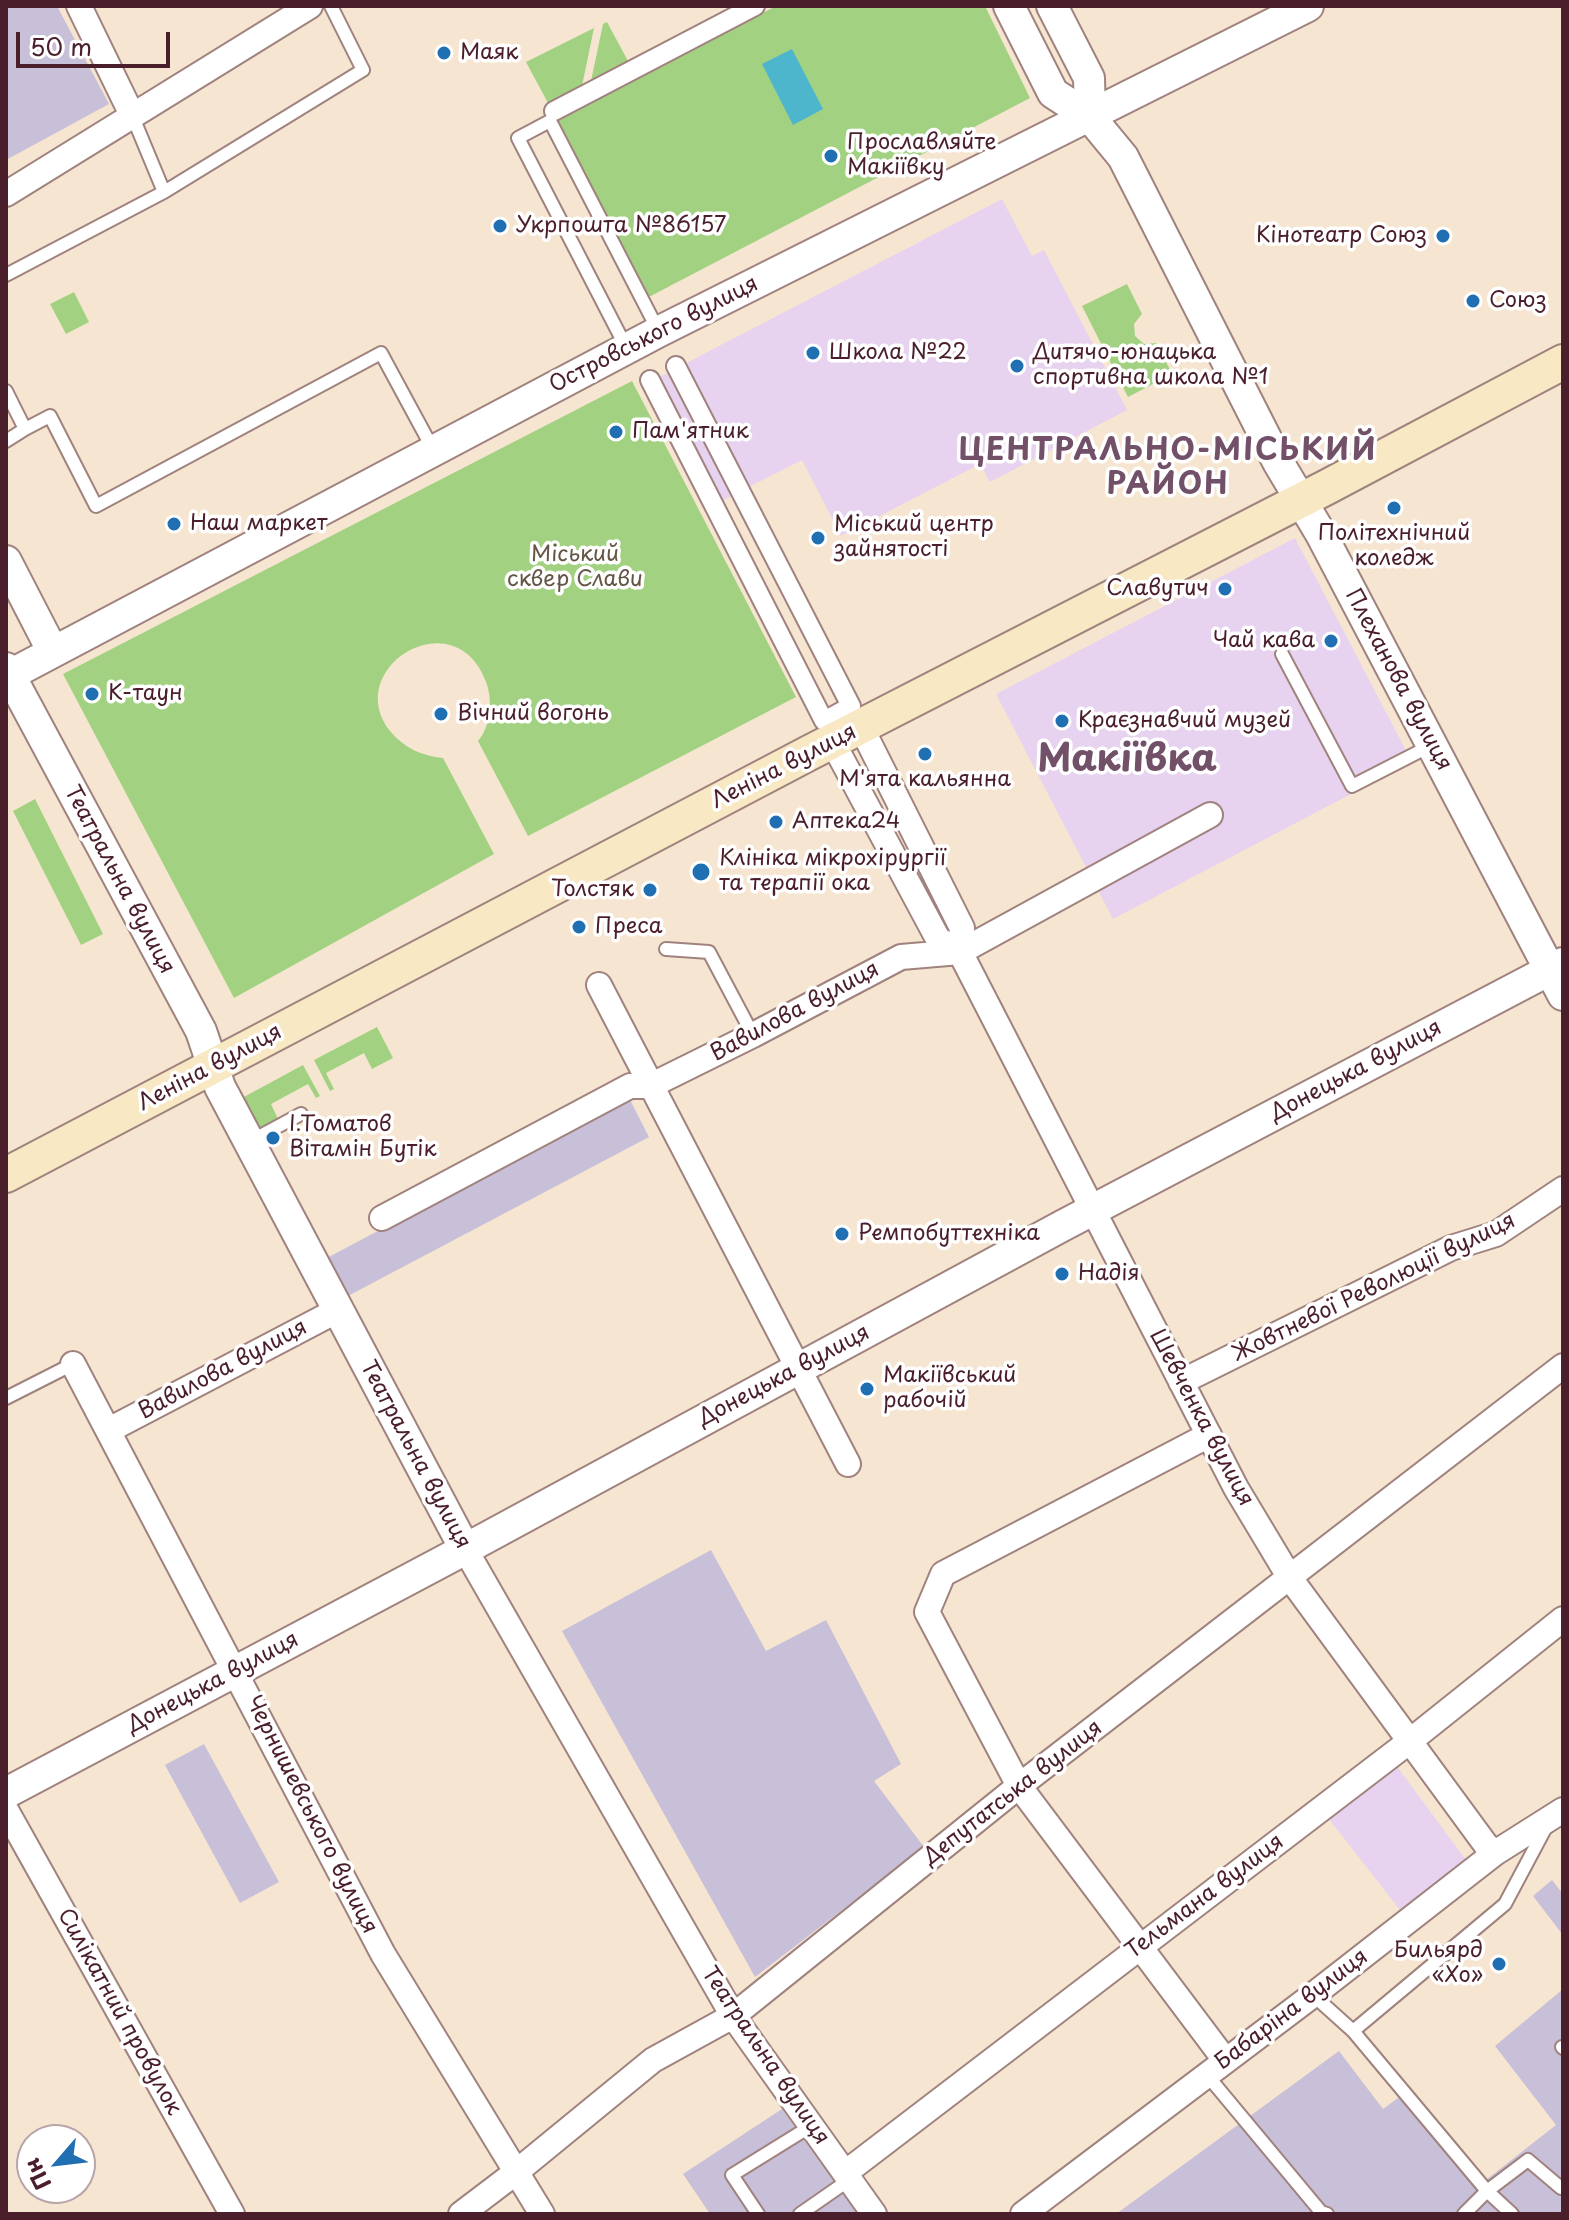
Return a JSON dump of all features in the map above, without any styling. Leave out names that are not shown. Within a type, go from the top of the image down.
[{"type":"main road","name":"Леніна вулиця","points":[[6,1175],[1563,362]]},
{"type":"street","points":[[79,6],[132,115]]},
{"type":"street","points":[[6,194],[310,6]]},
{"type":"street","points":[[554,111],[755,6]]},
{"type":"street","name":"Плеханова вулиця","points":[[1009,6],[1053,93],[1090,117],[1123,157],[1278,462],[1302,499],[1559,976]]},
{"type":"street","points":[[1052,6],[1089,78],[1090,117]]},
{"type":"street","name":"Островського вулиця","points":[[7,673],[53,652],[658,332],[1308,6]]},
{"type":"street","points":[[650,380],[824,721],[851,706],[676,366]]},
{"type":"street","points":[[6,561],[53,652]]},
{"type":"street","name":"Театральна вулиця","points":[[7,673],[201,1031],[220,1087],[465,1549],[733,2016],[874,2214]]},
{"type":"street","name":"Шевченка вулиця","points":[[846,734],[962,928],[960,952],[1236,1488],[1290,1578],[1486,1845],[1495,1853]]},
{"type":"street","name":"Вавилова вулиця","points":[[382,1218],[630,1086],[650,1086],[901,957],[960,952],[1210,815]]},
{"type":"street","name":"Донецька вулиця","points":[[6,1793],[1093,1209],[1559,976]]},
{"type":"street","points":[[599,985],[848,1464]]},
{"type":"street","name":"Жовтневої Революції вулиця","points":[[1181,1382],[1451,1248],[1496,1234],[1563,1189]]},
{"type":"street","name":"Вавилова вулиця","points":[[109,1430],[338,1310]]},
{"type":"street","name":"Чернишевського вулиця","points":[[73,1364],[383,1954],[542,2214]]},
{"type":"street","name":"Депутатська вулиця","points":[[461,2214],[653,2060],[733,2016],[1019,1786],[1563,1366]]},
{"type":"street","points":[[1209,1435],[943,1574],[927,1612],[1019,1786],[1141,1946],[1216,2068]]},
{"type":"street","name":"Тельмана вулиця","points":[[847,2176],[1563,1619]]},
{"type":"street","name":"Силікатний провулок","points":[[6,1810],[232,2214]]},
{"type":"street","name":"Бабаріна вулиця","points":[[1023,2214],[1495,1853],[1557,1814]]},
{"type":"lane","points":[[6,275],[164,192],[363,70],[331,6]]},
{"type":"lane","points":[[132,115],[164,192]]},
{"type":"lane","points":[[627,349],[518,138],[550,121],[658,332]]},
{"type":"lane","points":[[6,441],[50,416],[96,506],[381,353],[434,451]]},
{"type":"lane","points":[[6,391],[25,429]]},
{"type":"lane","points":[[1282,654],[1352,786],[1432,745]]},
{"type":"lane","points":[[666,949],[709,952],[753,1035]]},
{"type":"lane","points":[[249,1142],[301,1114]]},
{"type":"lane","points":[[6,1398],[73,1364]]},
{"type":"lane","points":[[1353,2031],[1505,1904],[1557,1814]]},
{"type":"lane","points":[[1313,1995],[1353,2031],[1487,2191],[1512,2214]]},
{"type":"lane","points":[[1216,2068],[1321,2212],[1327,2214]]},
{"type":"lane","points":[[758,2214],[732,2175],[811,2126]]},
{"type":"lane","points":[[1464,2214],[1487,2191],[1528,2160],[1562,2188]]},
{"type":"lane","points":[[800,2214],[847,2176]]},
{"type":"shaded area","points":[[6,6],[57,6],[109,104],[6,160]]},
{"type":"shaded area","name":"Школа №22","points":[[1002,199],[1032,256],[1044,250],[1127,410],[990,482],[980,464],[841,536],[802,460],[706,509],[642,386]]},
{"type":"shaded area","points":[[1295,538],[1412,762],[1113,919],[996,694]]},
{"type":"shaded area","points":[[629,1098],[649,1137],[346,1297],[325,1259]]},
{"type":"shaded area","points":[[711,1550],[766,1651],[826,1620],[901,1764],[874,1781],[924,1847],[755,1977],[562,1631]]},
{"type":"shaded area","points":[[204,1744],[279,1882],[240,1903],[165,1765]]},
{"type":"shaded area","points":[[1393,1761],[1466,1860],[1400,1910],[1325,1814]]},
{"type":"shaded area","points":[[1552,1880],[1563,1894],[1563,1935],[1533,1896]]},
{"type":"shaded area","points":[[1563,1989],[1563,2214],[1116,2214],[1339,2051],[1383,2109],[1402,2095],[1477,2187],[1556,2125],[1495,2046]]},
{"type":"shaded area","points":[[782,2109],[857,2214],[710,2214],[683,2174]]},
{"type":"green space","points":[[776,6],[985,6],[1030,98],[645,299],[553,122]]},
{"type":"green space","points":[[607,22],[628,61],[591,81],[603,24]]},
{"type":"green space","points":[[594,28],[582,86],[548,103],[526,62]]},
{"type":"green space","points":[[1127,284],[1142,314],[1134,324],[1135,336],[1144,344],[1157,343],[1172,374],[1128,397],[1082,306]]},
{"type":"green space","points":[[74,292],[89,322],[66,334],[50,304]]},
{"type":"green space","name":"Міський сквер Слави","points":[[632,381],[796,697],[528,836],[478,741],[490,713],[490,697],[486,682],[471,657],[451,645],[429,644],[408,651],[391,666],[380,685],[379,707],[390,731],[401,742],[421,753],[443,758],[494,854],[234,998],[63,674]]},
{"type":"green space","points":[[35,799],[103,934],[81,945],[13,811]]},
{"type":"green space","points":[[377,1027],[393,1058],[372,1069],[364,1053],[326,1073],[334,1089],[330,1091],[314,1060]]},
{"type":"green space","points":[[303,1065],[320,1096],[316,1098],[308,1084],[271,1104],[278,1119],[259,1129],[242,1098]]},
{"type":"water","points":[[792,49],[823,109],[793,125],[762,64]]},
{"type":"place","name":"Маяк","points":[[444,53]]},
{"type":"place","name":"Прославляйте Макіївку","points":[[831,156]]},
{"type":"place","name":"Укрпошта №86157","points":[[500,226]]},
{"type":"place","name":"Кінотеатр Союз","points":[[1443,236]]},
{"type":"place","name":"Союз","points":[[1473,301]]},
{"type":"place","name":"Школа №22","points":[[813,353]]},
{"type":"place","name":"Дитячо-юнацька спортивна школа №1","points":[[1017,366]]},
{"type":"place","name":"Пам'ятник","points":[[616,432]]},
{"type":"place","name":"Полiтехнiчний коледж","points":[[1394,508]]},
{"type":"place","name":"Наш маркет","points":[[174,524]]},
{"type":"place","name":"Міський центр зайнятості","points":[[818,538]]},
{"type":"place","name":"Славутич","points":[[1225,589]]},
{"type":"place","name":"Чай кава","points":[[1331,641]]},
{"type":"place","name":"K-таун","points":[[92,694]]},
{"type":"place","name":"Вічний вогонь","points":[[441,714]]},
{"type":"place","name":"Краєзнавчий музей","points":[[1062,721]]},
{"type":"place","name":"М'ята кальянна","points":[[925,754]]},
{"type":"place","name":"Аптека24","points":[[776,822]]},
{"type":"place","name":"Клініка мікрохірургії та терапії ока","points":[[701,872]]},
{"type":"place","name":"Толстяк","points":[[650,890]]},
{"type":"place","name":"Преса","points":[[579,927]]},
{"type":"place","name":"І.Томатов Вітамін Бутік","points":[[273,1138]]},
{"type":"place","name":"Ремпобуттехніка","points":[[842,1234]]},
{"type":"place","name":"Надія","points":[[1062,1274]]},
{"type":"place","name":"Макіївський рабочій","points":[[867,1389]]},
{"type":"place","name":"Бильярд «Хо»","points":[[1499,1964]]},
{"type":"district","name":"ЦЕНТРАЛЬНО-МІСЬКИЙ РАЙОН","points":[[1168,469]]},
{"type":"district","name":"Макіївка","points":[[1127,761]]}]
